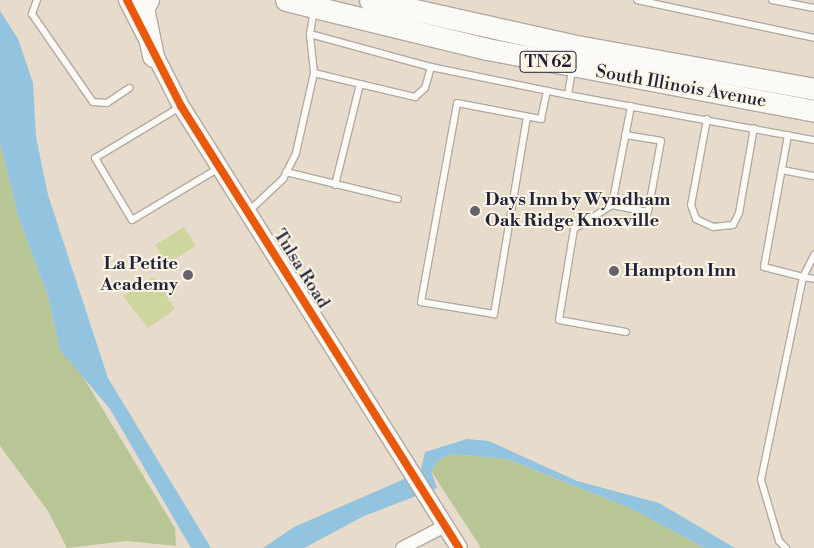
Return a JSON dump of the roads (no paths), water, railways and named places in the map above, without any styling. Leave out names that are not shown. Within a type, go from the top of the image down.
[{"type":"highway","points":[[148,0],[143,8],[153,56]]},
{"type":"highway","name":"South Illinois Avenue","points":[[286,0],[314,8],[574,56],[814,89]]},
{"type":"highway","name":"South Illinois Avenue","points":[[370,0],[574,56],[814,111]]},
{"type":"street","name":"Tulsa Road","points":[[127,0],[153,56],[181,106],[459,548]]},
{"type":"street","points":[[402,548],[445,526]]},
{"type":"lane","points":[[37,0],[32,14],[93,102],[107,103],[129,88]]},
{"type":"lane","points":[[637,0],[814,38]]},
{"type":"lane","points":[[772,0],[814,8]]},
{"type":"lane","points":[[248,211],[286,172],[296,152],[314,72],[310,34],[314,8]]},
{"type":"lane","points":[[310,34],[431,66],[547,91],[814,140]]},
{"type":"lane","points":[[568,95],[574,56]]},
{"type":"lane","points":[[314,72],[415,97],[425,88],[431,66]]},
{"type":"lane","points":[[335,185],[360,84]]},
{"type":"lane","points":[[526,116],[494,314],[421,302],[457,103],[526,116],[541,119],[547,91]]},
{"type":"lane","points":[[181,106],[95,158],[132,220],[220,167]]},
{"type":"lane","points":[[612,205],[631,106]]},
{"type":"lane","points":[[707,119],[691,205],[696,219],[713,228],[733,225],[739,213],[754,128]]},
{"type":"lane","points":[[626,134],[661,141],[648,212],[612,205],[574,229],[559,320],[626,332]]},
{"type":"lane","points":[[788,135],[764,267],[814,279]]},
{"type":"lane","points":[[782,170],[814,176]]},
{"type":"lane","points":[[286,172],[398,199]]},
{"type":"lane","points":[[786,548],[779,541],[761,480],[802,277],[814,255]]},
{"type":"water","points":[[0,11],[18,39],[33,83],[36,137],[48,195],[108,378],[211,548],[191,548],[110,409],[60,350],[48,296],[19,219],[0,142]]},
{"type":"water","points":[[467,439],[489,441],[577,481],[659,503],[735,548],[705,548],[630,508],[507,459],[451,454],[439,460],[431,471],[437,488],[364,516],[304,548],[263,548],[294,527],[402,480],[421,469],[425,452]]},
{"type":"place","name":"Days Inn by Wyndham Oak Ridge Knoxville","points":[[475,211]]},
{"type":"place","name":"Hampton Inn","points":[[614,271]]},
{"type":"place","name":"La Petite Academy","points":[[188,275]]}]
